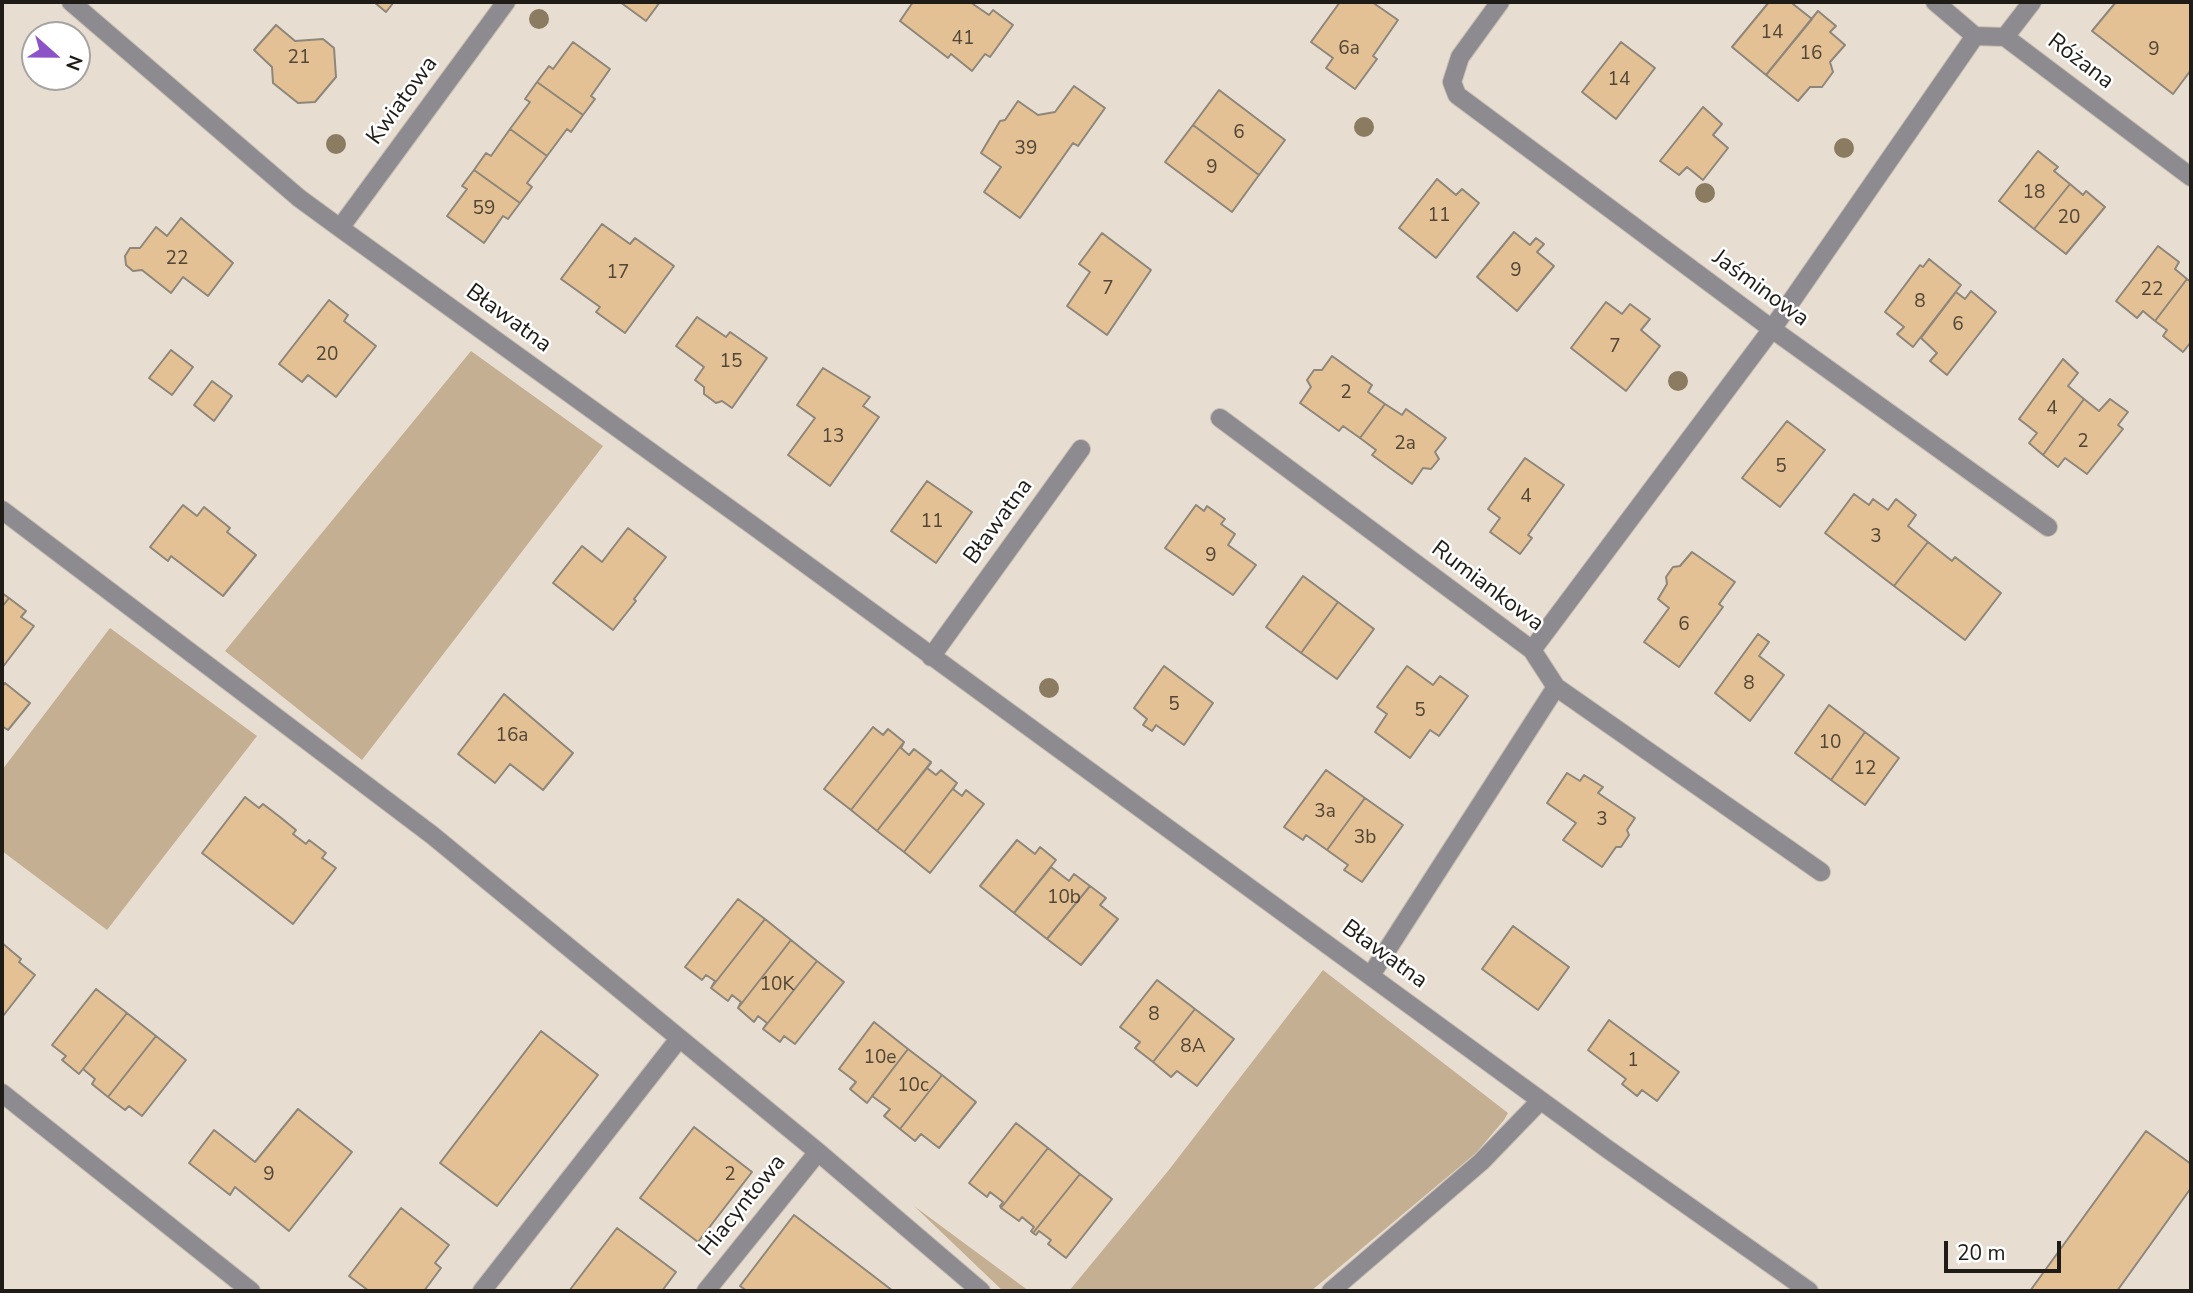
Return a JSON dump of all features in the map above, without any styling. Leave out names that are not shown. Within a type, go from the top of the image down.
[{"type":"street","name":"Bławatna","points":[[71,2],[299,198],[1371,975],[1540,1101],[1810,1291]]},
{"type":"street","name":"Kwiatowa","points":[[340,228],[506,2]]},
{"type":"street","name":"Jaśminowa","points":[[1500,2],[1460,57],[1452,82],[1457,95],[1772,329],[2048,527]]},
{"type":"street","points":[[1935,2],[1975,36],[2005,37],[2032,2]]},
{"type":"street","points":[[1532,650],[1772,329],[1975,36]]},
{"type":"street","name":"Różana","points":[[2005,37],[2191,177]]},
{"type":"street","name":"Rumiankowa","points":[[1220,418],[1532,650],[1556,687],[1821,872]]},
{"type":"street","name":"Bławatna","points":[[931,657],[1081,449]]},
{"type":"street","points":[[2,509],[432,835],[678,1040],[818,1152],[981,1291]]},
{"type":"street","points":[[1371,975],[1556,687]]},
{"type":"street","points":[[482,1291],[678,1040]]},
{"type":"street","points":[[2,1093],[251,1291]]},
{"type":"street","points":[[1331,1291],[1481,1162],[1540,1101]]},
{"type":"street","name":"Hiacyntowa","points":[[706,1291],[818,1152]]},
{"type":"shaded area","points":[[471,351],[603,446],[362,760],[225,651]]},
{"type":"shaded area","points":[[110,628],[257,736],[107,930],[2,851],[2,770]]},
{"type":"shaded area","points":[[1323,970],[1508,1113],[1504,1120],[1476,1153],[1311,1291],[1069,1291],[1168,1171]]},
{"type":"shaded area","points":[[914,1206],[1029,1291],[1003,1291]]},
{"type":"building","points":[[374,2],[394,2],[386,12]]},
{"type":"building","points":[[620,2],[660,2],[646,21]]},
{"type":"building","points":[[913,2],[970,2],[989,15],[993,10],[1013,25],[990,57],[985,54],[972,71],[951,54],[948,58],[900,21]]},
{"type":"building","points":[[1340,2],[1372,2],[1398,20],[1373,56],[1377,59],[1355,89],[1326,68],[1333,58],[1311,42]]},
{"type":"building","points":[[1769,2],[1794,2],[1793,4],[1812,19],[1766,75],[1732,47]]},
{"type":"building","points":[[2116,2],[2191,2],[2191,70],[2173,94],[2092,31]]},
{"type":"building","points":[[1818,11],[1836,26],[1830,32],[1845,45],[1830,62],[1833,72],[1822,87],[1810,87],[1798,101],[1766,75]]},
{"type":"building","points":[[276,25],[295,41],[323,39],[334,48],[336,77],[315,102],[298,103],[273,83],[272,67],[254,50]]},
{"type":"building","points":[[573,42],[610,69],[591,96],[595,99],[583,115],[537,82],[549,66],[553,69]]},
{"type":"building","points":[[1621,42],[1655,68],[1616,119],[1582,92]]},
{"type":"building","points":[[537,82],[583,115],[571,132],[567,129],[547,156],[510,129],[530,102],[525,99]]},
{"type":"building","points":[[1074,86],[1105,108],[1078,146],[1073,143],[1020,218],[984,192],[1001,167],[981,153],[1000,121],[1005,120],[1018,101],[1038,115],[1055,112]]},
{"type":"building","points":[[1219,90],[1285,140],[1259,175],[1193,125]]},
{"type":"building","points":[[1703,107],[1722,124],[1713,135],[1728,148],[1703,180],[1687,167],[1679,175],[1660,161]]},
{"type":"building","points":[[1193,125],[1259,175],[1232,212],[1165,162]]},
{"type":"building","points":[[510,129],[547,156],[527,183],[532,187],[520,203],[474,170],[486,153],[491,156]]},
{"type":"building","points":[[2038,151],[2058,167],[2054,171],[2070,184],[2034,229],[1999,201]]},
{"type":"building","points":[[474,170],[520,203],[508,219],[503,216],[484,243],[447,216],[467,189],[462,186]]},
{"type":"building","points":[[1437,179],[1456,195],[1462,189],[1479,203],[1436,258],[1399,228]]},
{"type":"building","points":[[2070,184],[2083,195],[2086,191],[2105,207],[2066,254],[2034,229]]},
{"type":"building","points":[[181,218],[233,263],[208,296],[183,277],[171,293],[142,270],[133,271],[126,265],[125,256],[130,248],[140,248],[156,227],[167,236]]},
{"type":"building","points":[[602,224],[630,244],[635,238],[674,266],[625,333],[596,312],[600,307],[561,279]]},
{"type":"building","points":[[1514,232],[1530,245],[1536,238],[1544,244],[1537,252],[1554,266],[1517,311],[1477,277]]},
{"type":"building","points":[[1102,233],[1151,270],[1107,335],[1067,306],[1090,272],[1079,264]]},
{"type":"building","points":[[2158,246],[2179,262],[2175,269],[2187,279],[2155,321],[2143,311],[2137,318],[2116,301]]},
{"type":"building","points":[[1929,259],[1961,285],[1913,347],[1897,334],[1904,327],[1885,312],[1920,265],[1923,267]]},
{"type":"building","points":[[2187,279],[2191,282],[2191,342],[2183,352],[2163,336],[2167,330],[2155,321]]},
{"type":"building","points":[[1971,291],[1996,312],[1947,375],[1930,361],[1937,353],[1921,338],[1956,292],[1965,299]]},
{"type":"building","points":[[329,300],[348,315],[344,321],[376,346],[336,397],[308,375],[302,382],[279,364]]},
{"type":"building","points":[[1606,302],[1622,314],[1630,304],[1650,319],[1641,330],[1660,346],[1626,391],[1571,348]]},
{"type":"building","points":[[697,317],[726,337],[730,332],[767,358],[732,408],[722,401],[716,403],[704,394],[704,387],[695,380],[704,367],[676,346]]},
{"type":"building","points":[[171,350],[193,367],[172,395],[149,378]]},
{"type":"building","points":[[1332,356],[1372,385],[1368,392],[1385,404],[1360,438],[1343,426],[1339,431],[1300,403],[1311,387],[1307,380],[1314,370],[1322,370]]},
{"type":"building","points":[[2063,359],[2078,373],[2068,386],[2084,399],[2043,455],[2029,443],[2037,433],[2019,419]]},
{"type":"building","points":[[823,368],[870,397],[863,406],[879,417],[830,486],[788,455],[815,418],[797,405]]},
{"type":"building","points":[[212,381],[232,396],[214,421],[194,405]]},
{"type":"building","points":[[2084,399],[2099,411],[2110,399],[2128,412],[2118,425],[2123,429],[2087,474],[2065,458],[2058,467],[2043,455]]},
{"type":"building","points":[[1385,404],[1402,415],[1406,409],[1446,438],[1435,452],[1439,459],[1431,469],[1423,468],[1412,484],[1372,455],[1376,450],[1360,438]]},
{"type":"building","points":[[1787,421],[1825,450],[1780,507],[1742,478]]},
{"type":"building","points":[[1525,458],[1564,485],[1528,535],[1532,538],[1520,554],[1490,532],[1500,518],[1488,509]]},
{"type":"building","points":[[927,481],[972,512],[936,563],[891,531]]},
{"type":"building","points":[[1854,494],[1869,505],[1873,499],[1888,510],[1896,499],[1916,515],[1908,526],[1928,542],[1894,586],[1825,533]]},
{"type":"building","points":[[183,505],[197,516],[204,507],[230,528],[227,532],[256,555],[223,596],[171,556],[168,561],[150,547]]},
{"type":"building","points":[[1196,505],[1204,511],[1207,506],[1225,519],[1221,524],[1235,534],[1228,545],[1256,565],[1233,595],[1165,548]]},
{"type":"building","points":[[628,528],[666,557],[613,630],[553,583],[582,546],[602,562]]},
{"type":"building","points":[[1928,542],[1952,561],[1955,557],[2001,593],[1965,640],[1894,586]]},
{"type":"building","points":[[1692,552],[1735,582],[1719,604],[1723,607],[1679,667],[1644,642],[1669,608],[1658,599],[1667,584],[1666,577],[1673,567],[1680,566]]},
{"type":"building","points":[[1303,576],[1338,602],[1301,653],[1266,627]]},
{"type":"building","points":[[2,593],[9,598],[2,607]]},
{"type":"building","points":[[9,598],[26,611],[21,617],[34,626],[2,668],[2,607]]},
{"type":"building","points":[[1338,602],[1374,629],[1337,679],[1301,653]]},
{"type":"building","points":[[1758,634],[1769,642],[1759,656],[1784,675],[1750,721],[1715,693]]},
{"type":"building","points":[[1164,666],[1213,703],[1184,745],[1156,725],[1152,731],[1143,725],[1147,719],[1134,708]]},
{"type":"building","points":[[1407,666],[1433,685],[1440,676],[1468,696],[1439,736],[1430,730],[1410,758],[1375,732],[1387,714],[1377,707]]},
{"type":"building","points":[[5,683],[30,703],[8,730],[2,726],[2,687]]},
{"type":"building","points":[[504,694],[573,753],[543,790],[510,764],[495,783],[458,754]]},
{"type":"building","points":[[1829,705],[1865,732],[1831,780],[1795,753]]},
{"type":"building","points":[[873,727],[883,735],[888,729],[904,742],[851,810],[824,789]]},
{"type":"building","points":[[1865,732],[1899,758],[1865,805],[1831,780]]},
{"type":"building","points":[[904,742],[901,748],[909,755],[914,749],[931,762],[877,831],[851,810]]},
{"type":"building","points":[[927,768],[936,775],[941,770],[957,783],[904,852],[877,831]]},
{"type":"building","points":[[1326,770],[1365,798],[1327,850],[1306,835],[1303,840],[1284,827]]},
{"type":"building","points":[[1567,773],[1580,781],[1584,775],[1603,787],[1598,793],[1635,818],[1621,847],[1616,847],[1602,867],[1563,840],[1576,823],[1547,803]]},
{"type":"building","points":[[957,783],[953,789],[962,796],[966,790],[984,804],[930,873],[904,852]]},
{"type":"building","points":[[245,797],[259,808],[263,804],[280,817],[296,830],[293,834],[306,844],[309,840],[326,853],[322,858],[336,868],[293,924],[202,853]]},
{"type":"building","points":[[1365,798],[1403,825],[1362,882],[1344,870],[1348,865],[1327,850]]},
{"type":"building","points":[[1017,840],[1035,854],[1040,847],[1056,860],[1014,913],[980,886]]},
{"type":"building","points":[[1051,867],[1069,881],[1074,874],[1090,886],[1047,939],[1014,913]]},
{"type":"building","points":[[1090,886],[1106,898],[1100,905],[1118,919],[1081,965],[1047,939]]},
{"type":"building","points":[[738,899],[765,919],[711,988],[715,981],[706,975],[702,980],[685,967]]},
{"type":"building","points":[[765,919],[791,940],[738,1008],[741,1002],[732,995],[728,1001],[711,988]]},
{"type":"building","points":[[1513,926],[1569,967],[1538,1010],[1482,969]]},
{"type":"building","points":[[791,940],[817,961],[763,1029],[767,1023],[758,1016],[754,1022],[738,1008]]},
{"type":"building","points":[[2,943],[35,975],[3,1016]]},
{"type":"building","points":[[817,961],[844,982],[795,1044],[784,1036],[780,1042],[763,1029]]},
{"type":"building","points":[[1157,980],[1195,1009],[1153,1062],[1135,1048],[1140,1042],[1120,1027]]},
{"type":"building","points":[[96,989],[127,1013],[79,1074],[62,1060],[66,1056],[52,1045]]},
{"type":"building","points":[[1195,1009],[1234,1039],[1197,1086],[1177,1071],[1171,1077],[1153,1062]]},
{"type":"building","points":[[127,1013],[156,1036],[108,1097],[92,1084],[95,1079],[83,1069]]},
{"type":"building","points":[[1609,1020],[1679,1072],[1657,1101],[1642,1090],[1637,1096],[1622,1084],[1626,1079],[1588,1050]]},
{"type":"building","points":[[874,1022],[908,1049],[867,1103],[850,1089],[856,1082],[839,1069]]},
{"type":"building","points":[[541,1031],[598,1075],[497,1206],[440,1163]]},
{"type":"building","points":[[156,1036],[186,1060],[142,1116],[129,1106],[125,1110],[108,1097]]},
{"type":"building","points":[[908,1049],[942,1075],[900,1129],[884,1116],[890,1109],[872,1096]]},
{"type":"building","points":[[942,1075],[976,1102],[939,1148],[921,1134],[915,1141],[900,1129]]},
{"type":"building","points":[[298,1109],[352,1152],[289,1231],[235,1187],[230,1195],[189,1163],[214,1130],[255,1162]]},
{"type":"building","points":[[1016,1123],[1048,1148],[1001,1208],[1003,1202],[990,1192],[987,1197],[969,1183]]},
{"type":"building","points":[[694,1127],[752,1172],[698,1242],[640,1198]]},
{"type":"building","points":[[2146,1131],[2191,1164],[2191,1188],[2117,1291],[2030,1291]]},
{"type":"building","points":[[1048,1148],[1080,1174],[1033,1233],[1031,1231],[1034,1227],[1022,1217],[1019,1221],[1001,1208]]},
{"type":"building","points":[[1080,1174],[1112,1199],[1066,1258],[1048,1244],[1051,1240],[1039,1231],[1036,1235],[1033,1233]]},
{"type":"building","points":[[401,1208],[449,1245],[435,1263],[441,1268],[424,1291],[369,1291],[349,1276]]},
{"type":"building","points":[[794,1215],[893,1291],[747,1291],[740,1286]]},
{"type":"building","points":[[617,1228],[676,1272],[662,1291],[569,1291]]}]
